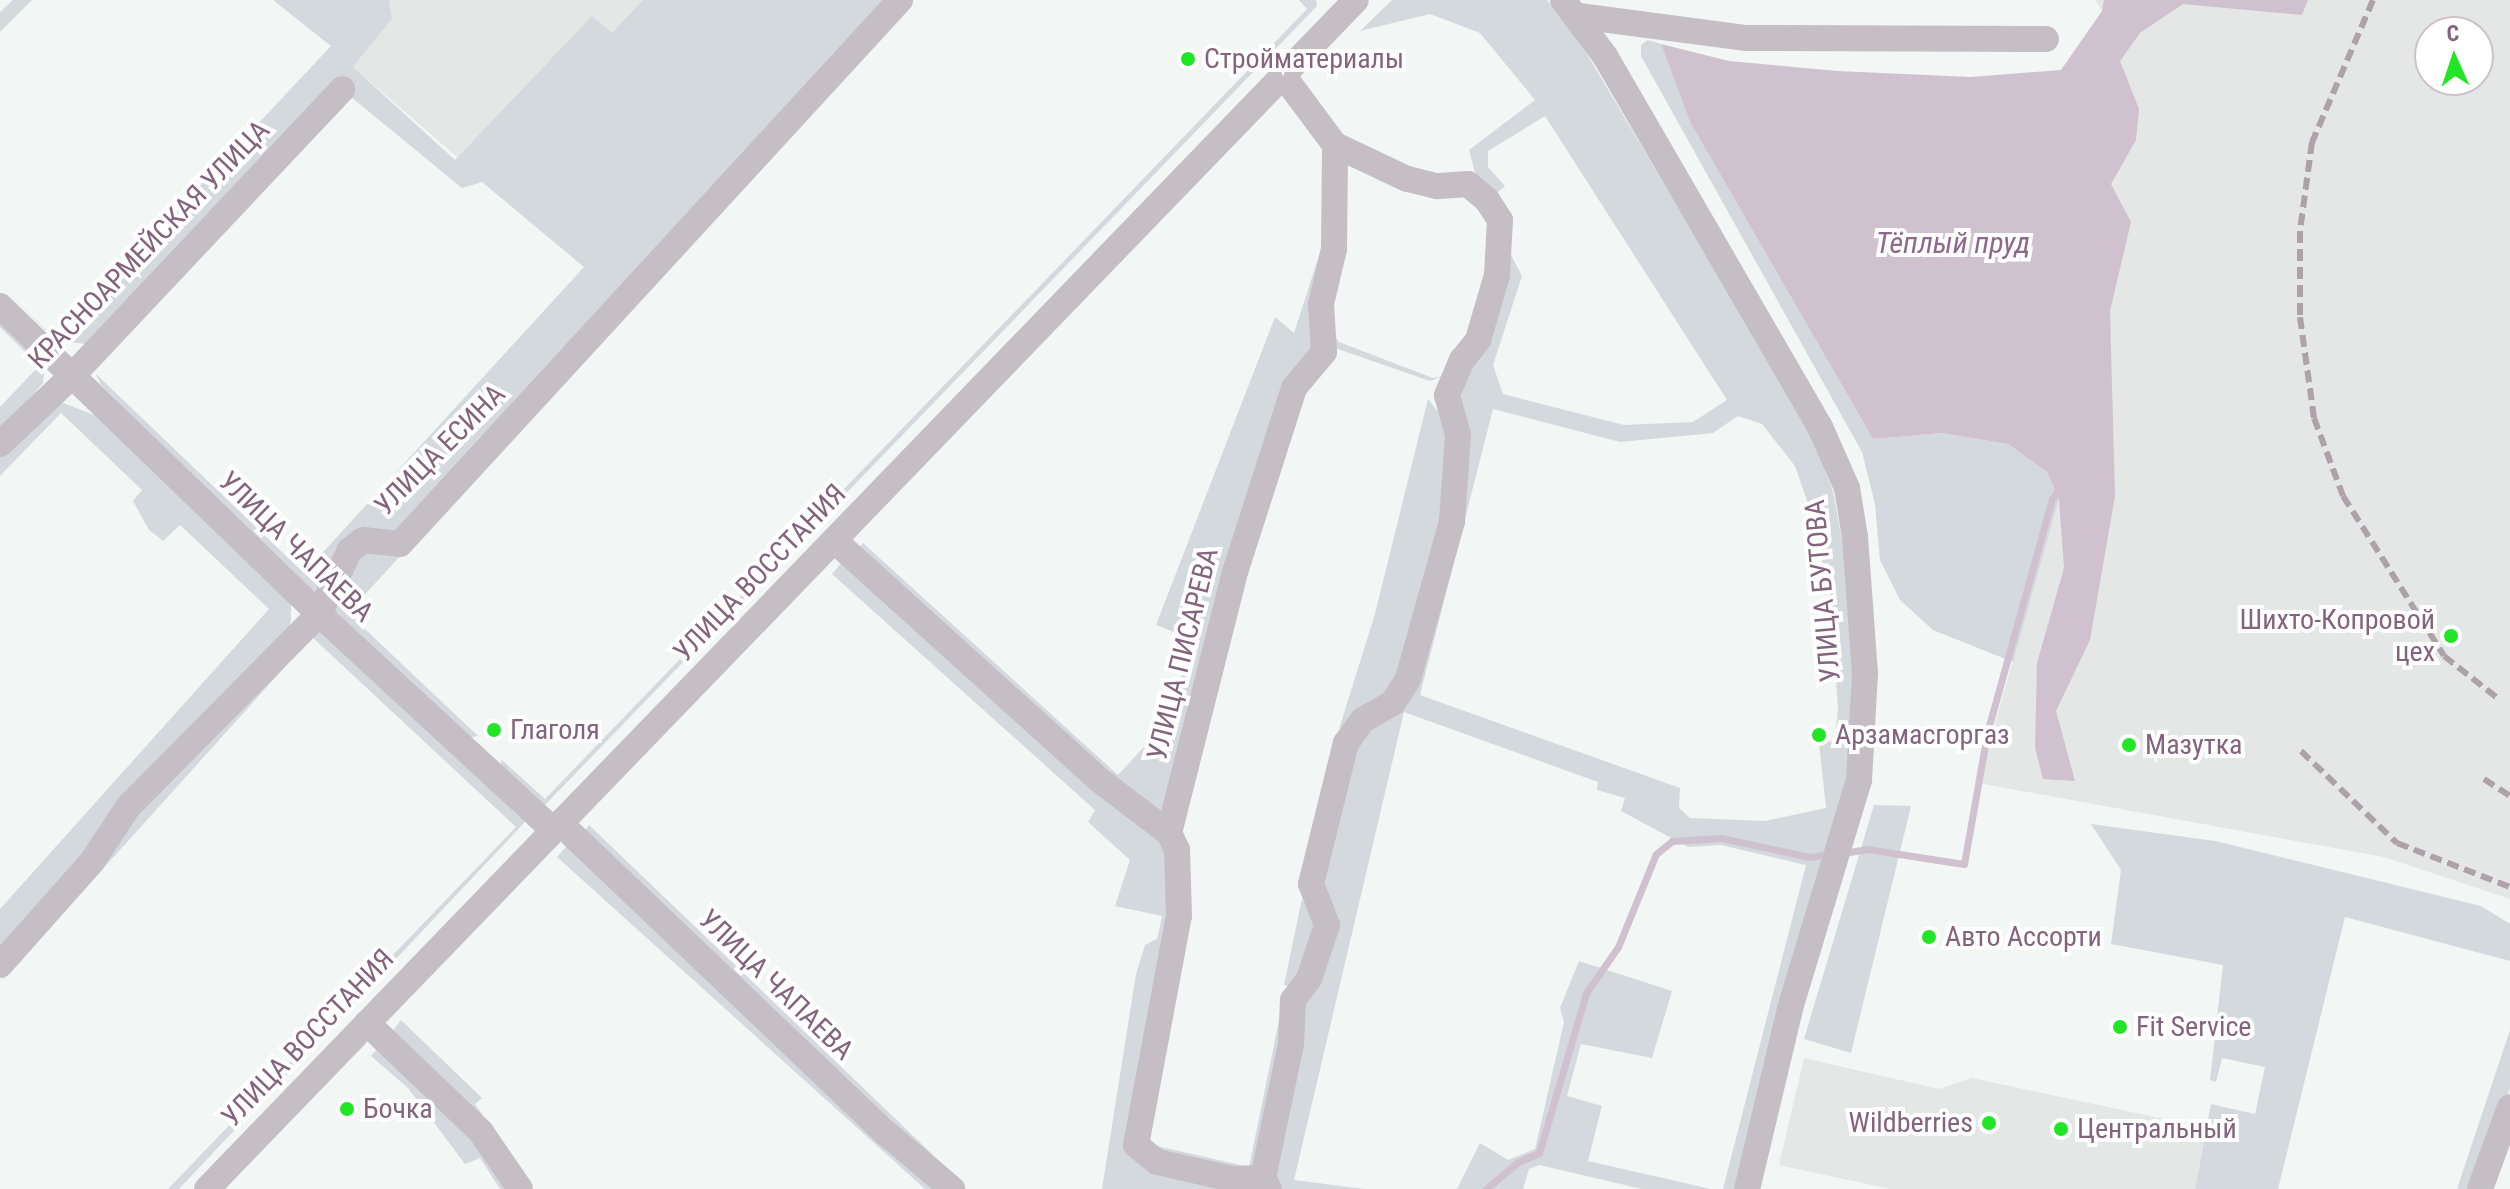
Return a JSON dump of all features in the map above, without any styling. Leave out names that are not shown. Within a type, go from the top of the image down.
[{"type":"street","name":"УЛИЦА ЕСИНА","points":[[0,965],[91,863],[128,807],[319,614],[350,550],[363,540],[400,544],[900,0]]},
{"type":"street","name":"УЛИЦА ВОССТАНИЯ","points":[[207,1189],[556,826],[836,542],[1356,0]]},
{"type":"street","points":[[1571,8],[1747,38],[2046,39]]},
{"type":"street","name":"УЛИЦА БУТОВА","points":[[1571,8],[1820,427],[1847,488],[1855,537],[1865,673],[1859,780],[1790,1009],[1747,1189]]},
{"type":"street","points":[[1266,1184],[1291,1044],[1293,1000],[1324,945],[1327,925],[1311,884],[1346,743],[1363,720],[1393,703],[1408,679],[1452,521],[1458,435],[1447,395],[1462,360],[1478,340],[1497,275],[1500,220],[1487,200],[1468,184],[1436,186],[1407,179],[1335,145],[1282,74]]},
{"type":"street","name":"КРАСНОАРМЕЙСКАЯ УЛИЦА","points":[[0,444],[72,376],[342,89]]},
{"type":"street","name":"УЛИЦА ПИСАРЕВА","points":[[1266,1184],[1157,1162],[1136,1145],[1179,916],[1177,850],[1169,833],[1236,569],[1294,388],[1324,352],[1321,304],[1334,249],[1335,145]]},
{"type":"street","name":"УЛИЦА ЧАПАЕВА","points":[[0,306],[319,614],[556,826],[886,1133],[952,1189]]},
{"type":"street","points":[[836,542],[1086,769],[1169,833]]},
{"type":"street","points":[[367,1023],[481,1132],[520,1189]]},
{"type":"street","points":[[2480,1189],[2510,1107]]},
{"type":"shaded area","points":[[13,0],[32,0],[0,32],[0,12]]},
{"type":"shaded area","points":[[273,0],[389,0],[392,19],[353,67],[455,160],[592,16],[612,33],[643,0],[891,0],[397,535],[378,530],[316,597],[101,385],[96,374],[304,573],[584,267],[482,182],[462,188],[351,97],[85,344],[56,340],[0,286],[56,339],[331,46]]},
{"type":"shaded area","points":[[389,0],[857,0],[605,285],[353,67],[392,19]]},
{"type":"shaded area","points":[[1299,0],[1316,0],[1317,6],[545,805],[500,765],[502,760],[545,799],[1307,9]]},
{"type":"shaded area","points":[[1392,0],[1547,0],[1568,22],[1810,430],[1833,491],[1848,572],[1856,687],[1847,786],[1736,1189],[1723,1189],[1806,865],[1721,845],[1688,847],[1621,811],[1625,798],[1597,790],[1598,782],[1404,712],[1294,1180],[1365,1189],[1280,1189],[1273,1176],[1300,1005],[1316,981],[1319,879],[1351,746],[1414,684],[1458,397],[1508,249],[1522,276],[1493,365],[1503,394],[1624,425],[1693,422],[1727,400],[1545,116],[1488,151],[1488,167],[1505,186],[1492,197],[1477,181],[1469,150],[1535,100],[1480,33],[1430,14],[1360,31]],"holes":[[[1493,409],[1620,442],[1713,433],[1738,416],[1762,424],[1795,466],[1812,515],[1830,596],[1838,707],[1835,741],[1819,743],[1826,808],[1765,821],[1690,818],[1679,808],[1680,788],[1420,695]]]},
{"type":"shaded area","points":[[2095,0],[2510,0],[2510,899],[2384,857],[1978,783],[2059,499],[2102,11]]},
{"type":"shaded area","points":[[1648,40],[1661,44],[1690,122],[1873,439],[1942,433],[2008,444],[2047,472],[2059,499],[2013,662],[1933,630],[1900,600],[1880,560],[1875,504],[1862,452],[1641,56],[1641,45]]},
{"type":"shaded area","points":[[1328,228],[1315,353],[1164,820],[858,549],[863,543],[1118,775],[1156,734],[1197,641],[1156,625],[1275,317],[1294,333]]},
{"type":"shaded area","points":[[0,319],[45,364],[43,383],[0,433],[0,407],[39,366],[0,327]]},
{"type":"shaded area","points":[[1330,329],[1339,342],[1433,378],[1443,376],[1430,381],[1332,347]]},
{"type":"shaded area","points":[[1428,399],[1446,422],[1446,519],[1390,698],[1339,729],[1375,614]]},
{"type":"shaded area","points":[[64,403],[96,416],[291,604],[291,621],[287,633],[0,952],[0,909],[269,609],[180,525],[163,541],[149,530],[133,501],[142,490],[61,413],[0,476],[0,455],[47,408]]},
{"type":"shaded area","points":[[366,548],[403,553],[348,613],[478,736],[469,738],[331,612],[341,580]]},
{"type":"shaded area","points":[[844,560],[1161,835],[1170,856],[1173,914],[1127,1145],[1250,1189],[1102,1189],[1136,974],[1145,945],[1157,939],[1162,916],[1115,906],[1130,860],[1088,822],[1095,810],[832,574]]},
{"type":"shaded area","points":[[315,628],[519,811],[525,822],[179,1189],[168,1189],[516,827],[312,637],[0,983],[135,812]]},
{"type":"shaded area","points":[[1874,805],[1911,806],[1851,1053],[1804,1039]]},
{"type":"shaded area","points":[[2091,824],[2215,841],[2481,906],[2510,924],[2510,961],[2345,917],[2278,1189],[2195,1189],[2211,1104],[2255,1114],[2265,1067],[2222,1058],[2216,1082],[2210,1080],[2223,965],[2111,944],[2121,870]]},
{"type":"shaded area","points":[[589,825],[955,1176],[885,1122],[584,832]]},
{"type":"shaded area","points":[[569,843],[940,1189],[925,1189],[557,857]]},
{"type":"shaded area","points":[[1302,899],[1320,926],[1313,953],[1289,986],[1284,985]]},
{"type":"shaded area","points":[[1579,961],[1672,991],[1652,1058],[1581,1044],[1567,1096],[1602,1106],[1588,1161],[1711,1189],[1642,1189],[1539,1165],[1529,1169],[1523,1189],[1457,1189],[1480,1143],[1508,1160],[1535,1149],[1564,1022],[1560,1008]]},
{"type":"shaded area","points":[[1282,1006],[1284,1040],[1252,1171],[1161,1155],[1145,1135],[1157,1146],[1249,1167]]},
{"type":"shaded area","points":[[401,1020],[482,1098],[475,1104],[493,1130],[392,1032]]},
{"type":"shaded area","points":[[2510,1030],[2510,1088],[2471,1189],[2457,1189]]},
{"type":"shaded area","points":[[381,1045],[477,1141],[509,1189],[500,1189],[480,1158],[465,1164],[408,1088],[371,1056]]},
{"type":"shaded area","points":[[1804,1058],[1939,1089],[1972,1078],[2206,1128],[2195,1189],[1890,1189],[1779,1165]]},
{"type":"water","name":"Тёплый пруд","points":[[2104,0],[2308,0],[2302,15],[2183,4],[2140,33],[2120,61],[2139,109],[2136,140],[2111,184],[2131,222],[2110,311],[2115,496],[2090,640],[2056,711],[2075,781],[2043,779],[2035,748],[2037,663],[2064,568],[2059,499],[2047,472],[2008,444],[1942,433],[1873,439],[1690,122],[1661,44],[1729,61],[1837,71],[1971,77],[2061,70],[2102,11]]},
{"type":"waterway","points":[[1843,853],[1867,849],[1964,864],[1987,733],[2052,499],[2061,485]]},
{"type":"waterway","points":[[1486,1189],[1518,1162],[1539,1153],[1586,993],[1618,947],[1656,854],[1672,841],[1721,838],[1810,857],[1830,854]]},
{"type":"railway","points":[[2373,0],[2312,142],[2300,231],[2300,317],[2314,418],[2343,496],[2444,656],[2500,700]]},
{"type":"railway","points":[[2301,751],[2397,843],[2510,887]]},
{"type":"railway","points":[[2484,779],[2510,796]]},
{"type":"place","name":"Стройматериалы","points":[[1188,59]]},
{"type":"place","name":"Шихто-Копровой цех","points":[[2451,636]]},
{"type":"place","name":"Глаголя","points":[[494,730]]},
{"type":"place","name":"Арзамасгоргаз","points":[[1819,735]]},
{"type":"place","name":"Мазутка","points":[[2129,745]]},
{"type":"place","name":"Авто Ассорти","points":[[1929,937]]},
{"type":"place","name":"Fit Service","points":[[2120,1027]]},
{"type":"place","name":"Бочка","points":[[347,1109]]},
{"type":"place","name":"Wildberries","points":[[1989,1123]]},
{"type":"place","name":"Центральный","points":[[2061,1129]]}]
